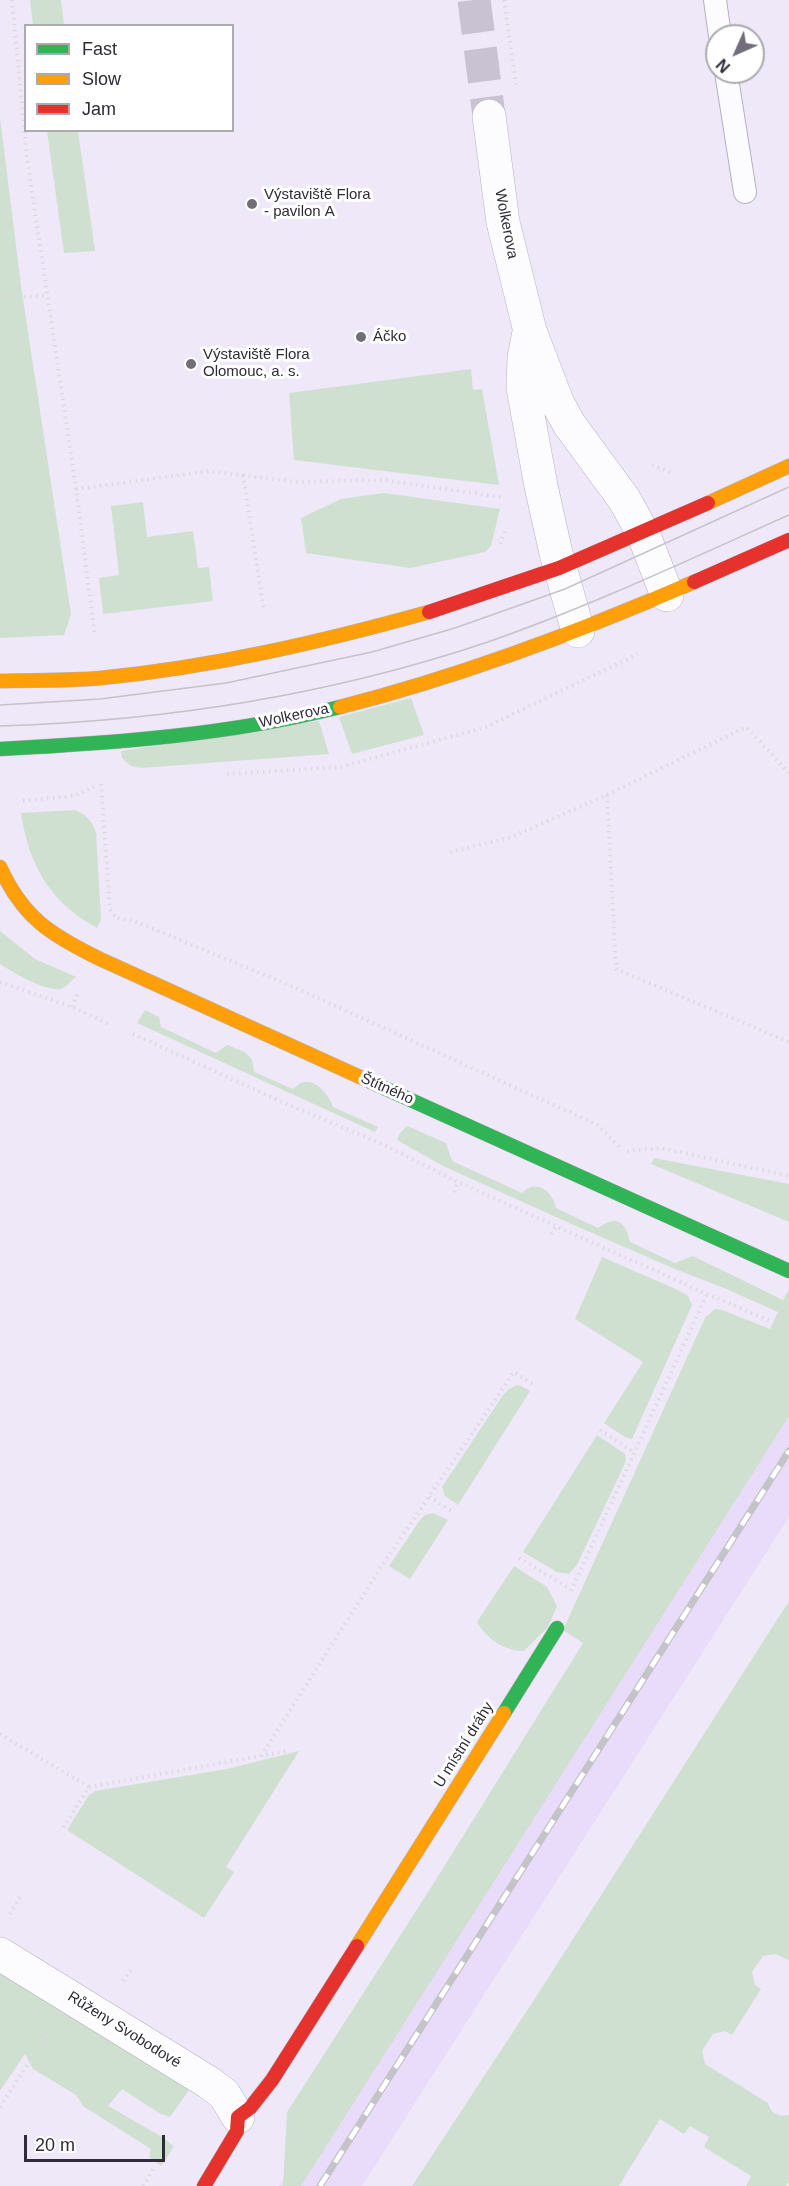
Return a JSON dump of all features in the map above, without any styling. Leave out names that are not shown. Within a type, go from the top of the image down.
[{"type":"street","name":"Wolkerova","points":[[489,116],[504,222],[530,331],[558,404],[569,424],[624,499],[644,533],[667,595]]},
{"type":"street","name":"Wolkerova","points":[[530,331],[524,358],[523,388],[559,568],[578,631]]},
{"type":"street","points":[[0,681],[98,678],[169,670],[286,649],[420,614],[559,568],[644,533],[789,466]]},
{"type":"street","name":"Wolkerova","points":[[0,749],[103,744],[170,737],[307,714],[455,674],[578,631],[667,595],[789,540]]},
{"type":"street","name":"Štítného","points":[[2,877],[29,915],[44,929],[70,944],[789,1271]]},
{"type":"street","name":"U místní dráhy","points":[[204,2186],[237,2131],[238,2117],[250,2108],[272,2080],[557,1628]]},
{"type":"street","name":"Růženy Svobodové","points":[[0,1954],[208,2082],[224,2094],[238,2117]]},
{"type":"lane","points":[[715,0],[718,24]]},
{"type":"lane","points":[[728,84],[745,192]]},
{"type":"path","points":[[12,0],[24,126]]},
{"type":"path","points":[[25,132],[76,489],[95,641]]},
{"type":"path","points":[[0,297],[48,296]]},
{"type":"path","points":[[650,465],[672,473],[683,474]]},
{"type":"path","points":[[76,489],[210,471],[296,482],[382,480],[496,497],[507,496]]},
{"type":"path","points":[[243,475],[266,619]]},
{"type":"path","points":[[450,852],[509,838],[607,795],[746,727],[789,773]]},
{"type":"path","points":[[101,782],[110,909],[116,918],[134,921],[289,985],[598,1125],[623,1152],[632,1158]]},
{"type":"path","points":[[607,795],[616,969],[789,1042]]},
{"type":"path","points":[[0,982],[72,1007],[111,1025]]},
{"type":"path","points":[[133,1034],[281,1105],[382,1144],[458,1182],[789,1329]]},
{"type":"path","points":[[186,1067],[189,1060]]},
{"type":"path","points":[[623,1152],[661,1148],[789,1176]]},
{"type":"path","points":[[454,1192],[458,1182]]},
{"type":"path","points":[[551,1234],[556,1226]]},
{"type":"path","points":[[557,1628],[572,1590],[707,1294]]},
{"type":"path","points":[[261,1756],[383,1564],[514,1372],[534,1385]]},
{"type":"path","points":[[600,1430],[635,1454]]},
{"type":"path","points":[[429,1497],[453,1512]]},
{"type":"path","points":[[519,1558],[572,1590]]},
{"type":"path","points":[[0,1734],[89,1787],[287,1751]]},
{"type":"path","points":[[63,1828],[89,1787]]},
{"type":"path","points":[[9,1915],[21,1896]]},
{"type":"path","points":[[0,2107],[55,2022]]},
{"type":"path","points":[[143,2186],[155,2166]]},
{"type":"shaded area","points":[[789,1386],[789,1517],[362,2186],[279,2186]]},
{"type":"green space","points":[[30,0],[61,0],[64,24],[33,24]]},
{"type":"green space","points":[[0,118],[21,286],[71,614],[64,635],[0,638]]},
{"type":"green space","points":[[47,132],[78,132],[95,251],[64,253]]},
{"type":"green space","points":[[471,369],[473,390],[482,389],[499,485],[294,460],[289,393]]},
{"type":"green space","points":[[384,493],[500,509],[491,546],[485,552],[410,568],[306,553],[301,518],[341,499]]},
{"type":"green space","points":[[143,502],[147,537],[193,531],[198,568],[209,567],[213,601],[103,614],[99,578],[119,575],[111,506]]},
{"type":"green space","points":[[411,698],[424,735],[352,754],[339,717]]},
{"type":"green space","points":[[319,721],[329,754],[141,768],[131,766],[122,758],[121,751]]},
{"type":"green space","points":[[75,810],[88,819],[96,833],[101,920],[97,928],[66,907],[44,881],[30,850],[21,813]]},
{"type":"green space","points":[[0,931],[35,959],[76,977],[63,988],[55,989],[29,981],[0,964]]},
{"type":"green space","points":[[145,1010],[159,1017],[161,1027],[216,1053],[227,1045],[243,1051],[252,1060],[254,1072],[293,1089],[300,1083],[316,1085],[329,1098],[333,1107],[378,1127],[375,1132],[137,1023]]},
{"type":"green space","points":[[407,1126],[446,1143],[452,1161],[522,1193],[533,1187],[543,1189],[548,1192],[556,1208],[598,1228],[610,1221],[619,1222],[626,1229],[630,1242],[675,1263],[693,1256],[783,1300],[789,1289],[789,1416],[301,2186],[283,2186],[287,2112],[432,1886],[583,1643],[563,1630],[705,1318],[715,1309],[722,1310],[770,1329],[778,1312],[443,1166],[397,1140]]},
{"type":"green space","points":[[654,1158],[789,1184],[789,1222],[651,1164]]},
{"type":"green space","points":[[602,1257],[678,1290],[688,1296],[692,1305],[632,1439],[604,1423],[643,1362],[575,1319]]},
{"type":"green space","points":[[517,1385],[530,1391],[458,1505],[445,1496],[442,1487],[503,1395]]},
{"type":"green space","points":[[597,1435],[625,1454],[626,1461],[577,1565],[569,1574],[557,1572],[523,1552]]},
{"type":"green space","points":[[433,1513],[448,1520],[410,1579],[389,1566],[420,1520],[425,1515]]},
{"type":"green space","points":[[514,1566],[547,1587],[557,1606],[548,1627],[524,1651],[510,1649],[497,1643],[477,1622]]},
{"type":"green space","points":[[789,1601],[789,1960],[775,1954],[763,1956],[752,1972],[755,1985],[761,1989],[732,2035],[725,2031],[713,2034],[702,2051],[705,2064],[768,2103],[776,2114],[789,2115],[789,2182],[786,2186],[746,2186],[751,2176],[704,2147],[709,2137],[690,2126],[684,2134],[660,2119],[619,2186],[412,2186],[534,2000]]},
{"type":"green space","points":[[299,1751],[226,1867],[234,1872],[204,1918],[67,1830],[89,1795],[95,1791],[227,1769]]},
{"type":"green space","points":[[0,1968],[192,2086],[170,2117],[159,2113],[122,2089],[108,2106],[164,2138],[174,2147],[161,2166],[149,2157],[151,2149],[83,2106],[76,2095],[33,2069],[25,2054],[0,2091]]},
{"type":"tunnel","points":[[474,0],[489,116]]},
{"type":"tram line","points":[[0,705],[100,699],[226,683],[372,652],[455,628],[565,589],[789,487]]},
{"type":"tram line","points":[[0,726],[123,718],[246,702],[306,691],[426,661],[485,643],[562,614],[789,515]]},
{"type":"railway","points":[[320,2186],[789,1451]]},
{"type":"traffic: fast","points":[[0,749],[86,744],[214,731],[256,725],[340,707]]},
{"type":"traffic: fast","points":[[371,1082],[789,1271]]},
{"type":"traffic: fast","points":[[504,1713],[557,1628]]},
{"type":"traffic: slow","points":[[708,503],[789,466]]},
{"type":"traffic: slow","points":[[340,707],[386,695],[520,652],[694,582]]},
{"type":"traffic: slow","points":[[0,681],[89,679],[184,667],[307,643],[429,612]]},
{"type":"traffic: slow","points":[[0,867],[18,900],[40,923],[67,942],[371,1082]]},
{"type":"traffic: slow","points":[[357,1946],[504,1713]]},
{"type":"traffic: jam","points":[[429,612],[559,568],[708,503]]},
{"type":"traffic: jam","points":[[694,582],[789,540]]},
{"type":"traffic: jam","points":[[204,2186],[237,2131],[238,2117],[250,2108],[272,2080],[357,1946]]},
{"type":"place","name":"Výstaviště Flora - pavilon A","points":[[252,204]]},
{"type":"place","name":"Áčko","points":[[361,337]]},
{"type":"place","name":"Výstaviště Flora Olomouc, a. s.","points":[[191,364]]}]
